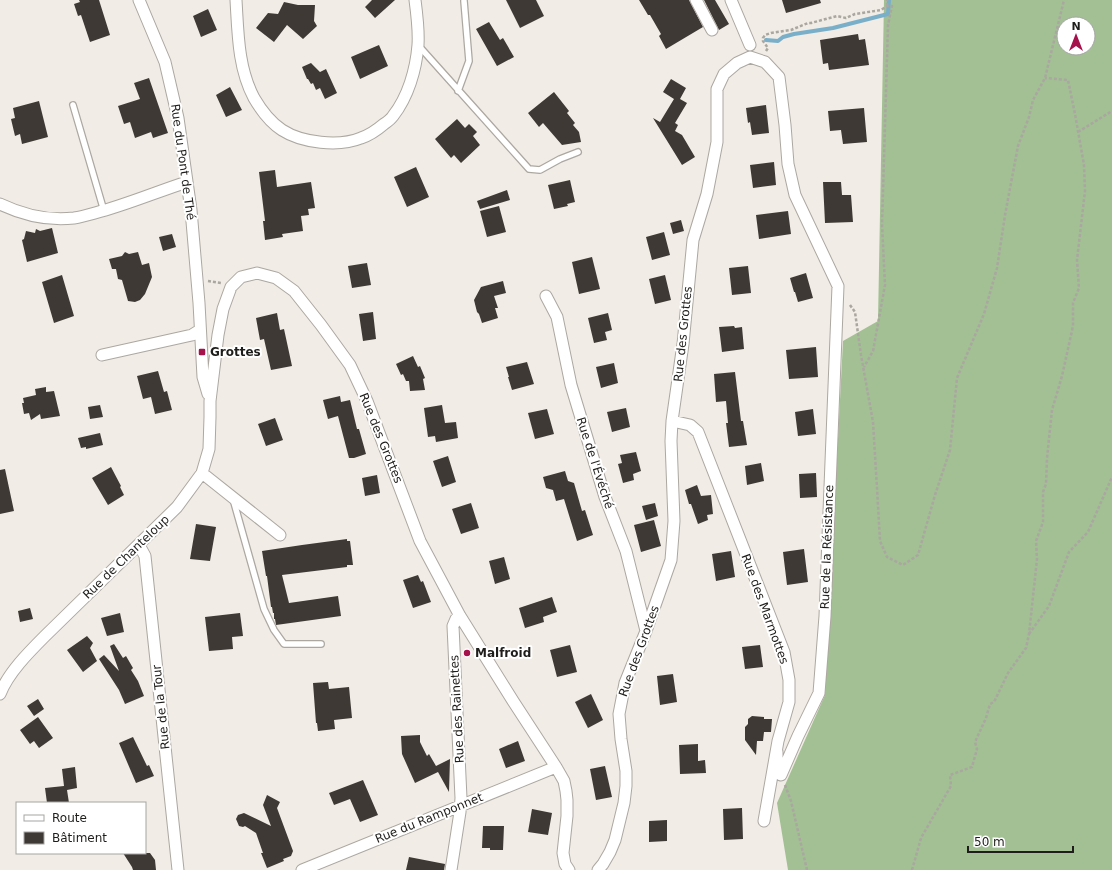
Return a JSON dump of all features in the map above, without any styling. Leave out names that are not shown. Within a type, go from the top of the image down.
[{"type":"street","name":"Rue du Pont de Thé","points":[[138,0],[165,62],[178,118],[191,210],[204,377],[210,401]]},
{"type":"street","points":[[236,0],[238,35],[242,60],[248,83],[255,98],[266,115],[282,130],[298,137],[314,142],[336,143],[360,139],[376,131],[393,117],[406,97],[414,71],[418,45],[418,25],[415,0]]},
{"type":"street","points":[[696,0],[712,30]]},
{"type":"street","points":[[731,0],[750,45]]},
{"type":"street","name":"Rue des Grottes","points":[[598,870],[610,852],[615,840],[624,802],[626,771],[618,714],[625,683],[646,631],[671,560],[674,521],[671,441],[672,421],[683,344],[693,240],[706,194],[717,142],[717,89],[724,74],[737,63],[750,57],[762,61]]},
{"type":"street","points":[[762,61],[765,62],[779,77],[788,164],[795,195],[838,286]]},
{"type":"street","points":[[0,204],[30,215],[50,218],[75,218],[104,210],[187,182]]},
{"type":"street","name":"Rue des Grottes","points":[[231,287],[241,277],[257,273],[276,278],[294,291],[350,365],[367,401],[420,541],[460,616],[564,780],[567,816],[562,854],[565,864],[569,870]]},
{"type":"street","name":"Rue de la Résistance","points":[[781,775],[819,693],[825,616],[838,286]]},
{"type":"street","points":[[210,401],[218,335],[223,309],[231,287]]},
{"type":"street","name":"Rue de l'Évéché","points":[[546,296],[558,317],[570,385],[605,497],[626,551],[646,631]]},
{"type":"street","points":[[102,356],[192,335],[200,330]]},
{"type":"street","name":"Rue de Chanteloup","points":[[0,694],[3,686],[34,647],[177,507],[202,473],[209,449],[210,401]]},
{"type":"street","name":"Rue des Marmottes","points":[[672,421],[690,425],[698,432],[784,652],[789,680],[789,702],[782,724],[764,820]]},
{"type":"street","points":[[202,473],[280,535]]},
{"type":"street","name":"Rue de la Tour","points":[[139,545],[145,556],[178,870]]},
{"type":"street","name":"Rue des Rainettes","points":[[450,870],[461,805],[452,626],[456,619],[460,616]]},
{"type":"street","points":[[777,752],[777,770],[781,775]]},
{"type":"street","name":"Rue du Ramponnet","points":[[302,870],[556,767]]},
{"type":"lane","points":[[458,91],[469,61],[464,1]]},
{"type":"lane","points":[[418,45],[529,169],[540,170],[560,159],[578,152]]},
{"type":"lane","points":[[73,105],[104,210]]},
{"type":"lane","points":[[232,497],[264,609],[274,630],[284,644],[321,644]]},
{"type":"path","points":[[887,0],[887,6]]},
{"type":"path","points":[[838,286],[855,312],[874,422],[880,541],[886,557],[903,565],[918,555],[950,450],[957,378],[984,314],[996,268],[1018,146],[1029,117],[1033,100],[1045,78],[1064,0]]},
{"type":"path","points":[[762,61],[768,48],[763,41],[765,35],[791,30],[808,23],[837,16],[846,18],[855,14],[881,10],[887,6],[892,6],[888,25],[882,224],[885,285],[873,351],[864,367]]},
{"type":"path","points":[[912,870],[921,838],[951,786],[950,775],[972,767],[977,749],[976,742],[990,704],[994,702],[1008,673],[1026,648],[1029,634],[1037,559],[1036,541],[1043,522],[1043,492],[1046,484],[1052,410],[1062,376],[1073,326],[1073,303],[1079,288],[1078,260],[1086,191],[1084,165],[1068,80],[1045,78]]},
{"type":"path","points":[[1078,132],[1112,111]]},
{"type":"path","points":[[197,277],[231,287]]},
{"type":"path","points":[[1029,634],[1049,606],[1068,552],[1088,532],[1112,477]]},
{"type":"path","points":[[781,775],[791,801],[806,870]]},
{"type":"green space","points":[[884,0],[1112,0],[1112,870],[788,870],[777,803],[825,695],[843,341],[878,321]]},
{"type":"building","points":[[79,0],[99,0],[110,35],[90,42],[81,15],[78,16],[74,4],[80,2]]},
{"type":"building","points":[[372,0],[395,0],[375,18],[365,7]]},
{"type":"building","points":[[506,0],[536,0],[544,16],[520,28]]},
{"type":"building","points":[[639,0],[689,0],[703,27],[666,49],[659,36],[661,34]]},
{"type":"building","points":[[704,0],[715,0],[729,24],[719,30]]},
{"type":"building","points":[[782,0],[820,0],[821,3],[786,13]]},
{"type":"building","points":[[284,2],[298,5],[315,5],[314,21],[317,26],[303,39],[287,25],[274,42],[256,28],[268,13],[278,14]]},
{"type":"building","points":[[208,9],[217,30],[201,37],[193,16]]},
{"type":"building","points":[[489,22],[500,40],[503,38],[514,57],[497,66],[476,29]]},
{"type":"building","points":[[858,34],[859,40],[865,39],[869,65],[829,70],[828,63],[823,64],[820,40]]},
{"type":"building","points":[[379,45],[388,66],[360,79],[351,57]]},
{"type":"building","points":[[311,63],[320,72],[326,69],[337,93],[325,99],[320,88],[316,90],[313,83],[311,84],[307,79],[302,67]]},
{"type":"building","points":[[149,78],[168,133],[153,138],[151,132],[135,138],[130,122],[124,124],[118,106],[140,99],[134,83]]},
{"type":"building","points":[[671,79],[686,88],[680,99],[687,103],[675,123],[678,125],[675,131],[682,135],[695,157],[682,165],[653,118],[660,122],[674,99],[663,92]]},
{"type":"building","points":[[230,87],[242,110],[226,117],[216,95]]},
{"type":"building","points":[[554,92],[569,111],[567,113],[575,123],[573,125],[579,132],[581,142],[562,145],[543,123],[539,127],[528,113]]},
{"type":"building","points":[[39,101],[48,137],[22,144],[20,134],[15,136],[11,119],[15,118],[13,108]]},
{"type":"building","points":[[766,105],[769,133],[752,135],[750,122],[748,123],[746,108]]},
{"type":"building","points":[[864,108],[867,142],[843,144],[841,130],[830,131],[828,111]]},
{"type":"building","points":[[457,119],[465,128],[469,124],[477,132],[473,136],[480,145],[461,163],[454,155],[451,158],[435,139]]},
{"type":"building","points":[[774,162],[776,185],[753,188],[750,165]]},
{"type":"building","points":[[416,167],[429,197],[407,207],[394,177]]},
{"type":"building","points":[[275,170],[277,187],[311,182],[315,208],[308,209],[309,215],[301,216],[303,231],[282,234],[283,237],[265,240],[263,221],[265,221],[259,172]]},
{"type":"building","points":[[570,180],[575,202],[567,204],[568,206],[554,209],[548,185]]},
{"type":"building","points":[[823,182],[841,182],[842,195],[851,195],[853,222],[825,223]]},
{"type":"building","points":[[507,190],[510,200],[480,209],[477,201]]},
{"type":"building","points":[[499,206],[506,232],[487,237],[480,211]]},
{"type":"building","points":[[788,211],[791,234],[759,239],[756,215]]},
{"type":"building","points":[[681,220],[684,231],[673,234],[670,223]]},
{"type":"building","points":[[52,228],[58,253],[27,262],[22,240],[24,239],[26,231],[35,233],[36,229],[40,231]]},
{"type":"building","points":[[664,232],[670,255],[652,260],[646,237]]},
{"type":"building","points":[[172,234],[176,247],[163,251],[159,237]]},
{"type":"building","points":[[125,252],[129,254],[138,252],[142,265],[149,263],[152,277],[145,294],[140,300],[135,302],[128,301],[122,280],[118,279],[116,269],[112,269],[109,259],[122,256]]},
{"type":"building","points":[[592,257],[600,289],[579,294],[572,262]]},
{"type":"building","points":[[367,263],[371,285],[352,288],[348,266]]},
{"type":"building","points":[[748,266],[751,293],[732,295],[729,268]]},
{"type":"building","points":[[806,273],[813,298],[798,302],[790,278]]},
{"type":"building","points":[[62,275],[74,316],[54,323],[42,282]]},
{"type":"building","points":[[665,275],[671,300],[655,304],[649,279]]},
{"type":"building","points":[[503,281],[506,293],[494,296],[498,308],[495,308],[498,318],[482,323],[474,300],[481,287]]},
{"type":"building","points":[[373,312],[376,339],[363,341],[359,314]]},
{"type":"building","points":[[277,313],[280,330],[284,329],[292,366],[271,370],[264,339],[260,340],[256,318]]},
{"type":"building","points":[[608,313],[612,330],[605,332],[607,340],[594,343],[588,318]]},
{"type":"building","points":[[734,326],[735,328],[742,327],[744,349],[722,352],[719,327]]},
{"type":"building","points":[[816,347],[818,377],[789,379],[786,350]]},
{"type":"building","points":[[413,356],[418,367],[420,366],[425,378],[423,379],[425,390],[410,391],[409,381],[406,381],[403,374],[401,375],[396,364]]},
{"type":"building","points":[[527,362],[534,384],[512,390],[506,367]]},
{"type":"building","points":[[614,363],[618,383],[601,388],[596,367]]},
{"type":"building","points":[[158,371],[164,392],[167,391],[172,410],[155,414],[151,397],[143,399],[137,376]]},
{"type":"building","points":[[735,372],[741,421],[743,421],[747,445],[729,447],[726,423],[728,423],[726,401],[716,402],[714,374]]},
{"type":"building","points":[[46,387],[46,392],[54,391],[60,416],[41,419],[40,414],[31,420],[29,413],[24,414],[22,403],[24,403],[23,398],[36,395],[35,389]]},
{"type":"building","points":[[340,396],[341,402],[350,400],[357,429],[359,429],[366,454],[354,458],[349,458],[338,416],[328,419],[323,400]]},
{"type":"building","points":[[100,405],[103,417],[90,419],[88,407]]},
{"type":"building","points":[[442,405],[445,423],[456,422],[458,438],[436,442],[435,436],[428,437],[424,408]]},
{"type":"building","points":[[626,408],[630,427],[612,432],[607,412]]},
{"type":"building","points":[[547,409],[554,434],[535,439],[528,413]]},
{"type":"building","points":[[813,409],[816,434],[798,436],[795,412]]},
{"type":"building","points":[[275,418],[283,440],[266,446],[258,424]]},
{"type":"building","points":[[100,433],[103,445],[86,449],[86,447],[81,448],[78,438]]},
{"type":"building","points":[[636,452],[641,471],[633,474],[634,480],[623,483],[618,464],[622,463],[620,455]]},
{"type":"building","points":[[448,456],[456,482],[442,487],[433,461]]},
{"type":"building","points":[[761,463],[764,481],[747,485],[745,466]]},
{"type":"building","points":[[111,467],[124,495],[108,505],[92,478]]},
{"type":"building","points":[[5,469],[14,511],[0,514],[0,470]]},
{"type":"building","points":[[565,471],[568,481],[574,483],[582,511],[585,510],[593,535],[577,541],[564,499],[556,501],[553,490],[546,488],[543,477]]},
{"type":"building","points":[[816,473],[817,497],[800,498],[799,474]]},
{"type":"building","points":[[377,475],[380,493],[365,496],[362,478]]},
{"type":"building","points":[[697,485],[701,496],[711,495],[713,514],[707,515],[708,520],[698,524],[691,504],[689,504],[685,490]]},
{"type":"building","points":[[471,503],[479,528],[461,534],[452,509]]},
{"type":"building","points":[[655,503],[658,516],[646,520],[642,506]]},
{"type":"building","points":[[654,520],[661,546],[641,552],[634,525]]},
{"type":"building","points":[[196,524],[216,527],[210,561],[190,559]]},
{"type":"building","points":[[347,539],[347,541],[350,541],[353,565],[282,575],[289,603],[338,596],[341,616],[276,625],[274,613],[271,607],[262,551]]},
{"type":"building","points":[[804,549],[808,582],[787,585],[783,552]]},
{"type":"building","points":[[731,551],[735,577],[716,581],[712,554]]},
{"type":"building","points":[[504,557],[510,579],[495,584],[489,561]]},
{"type":"building","points":[[418,575],[421,582],[423,581],[431,602],[413,608],[403,580]]},
{"type":"building","points":[[552,597],[557,612],[543,617],[544,622],[525,628],[519,608]]},
{"type":"building","points":[[30,608],[33,619],[20,622],[18,611]]},
{"type":"building","points":[[120,613],[124,632],[107,636],[101,618]]},
{"type":"building","points":[[240,613],[243,636],[232,637],[233,649],[209,651],[205,617]]},
{"type":"building","points":[[87,636],[93,643],[90,648],[97,661],[83,672],[67,650]]},
{"type":"building","points":[[114,644],[123,658],[126,656],[133,668],[131,670],[138,681],[144,696],[125,704],[119,690],[99,659],[104,655],[119,671],[110,646]]},
{"type":"building","points":[[570,645],[577,672],[557,677],[550,650]]},
{"type":"building","points":[[760,645],[763,667],[745,669],[742,647]]},
{"type":"building","points":[[673,674],[677,702],[660,705],[657,676]]},
{"type":"building","points":[[328,682],[329,689],[349,687],[352,718],[334,720],[335,729],[318,731],[313,683]]},
{"type":"building","points":[[591,694],[603,720],[588,728],[575,702]]},
{"type":"building","points":[[38,699],[44,709],[34,716],[27,706]]},
{"type":"building","points":[[752,716],[772,719],[771,732],[764,732],[763,741],[757,741],[756,755],[745,740],[745,727],[748,724],[748,719]]},
{"type":"building","points":[[38,717],[53,738],[39,748],[34,741],[30,744],[20,730]]},
{"type":"building","points":[[420,735],[420,742],[427,756],[429,754],[436,766],[450,759],[449,792],[438,772],[415,783],[402,754],[401,736]]},
{"type":"building","points":[[133,737],[147,766],[149,765],[154,776],[136,783],[119,743]]},
{"type":"building","points":[[518,741],[525,761],[506,768],[499,749]]},
{"type":"building","points":[[698,744],[698,761],[705,760],[706,773],[680,774],[679,745]]},
{"type":"building","points":[[605,766],[612,797],[596,800],[590,769]]},
{"type":"building","points":[[75,767],[77,788],[67,790],[69,802],[47,802],[45,788],[64,786],[62,769]]},
{"type":"building","points":[[363,780],[378,815],[360,822],[350,799],[334,805],[329,793]]},
{"type":"building","points":[[267,795],[280,802],[277,808],[293,851],[291,856],[283,859],[284,861],[267,868],[261,853],[263,853],[256,833],[245,826],[239,826],[236,819],[238,815],[244,813],[271,826],[263,805]]},
{"type":"building","points":[[742,808],[743,839],[724,840],[723,809]]},
{"type":"building","points":[[532,809],[552,813],[548,835],[528,832]]},
{"type":"building","points":[[667,820],[667,841],[649,842],[649,821]]},
{"type":"building","points":[[483,826],[504,826],[503,850],[490,850],[490,848],[482,848]]},
{"type":"building","points":[[150,853],[155,860],[156,870],[133,870],[124,854]]},
{"type":"building","points":[[409,857],[445,864],[444,870],[406,870]]},
{"type":"waterway","points":[[766,40],[778,41],[783,37],[794,34],[833,28],[888,14],[889,0]]},
{"type":"place","name":"Grottes","points":[[202,352]]},
{"type":"place","name":"Malfroid","points":[[467,653]]}]
